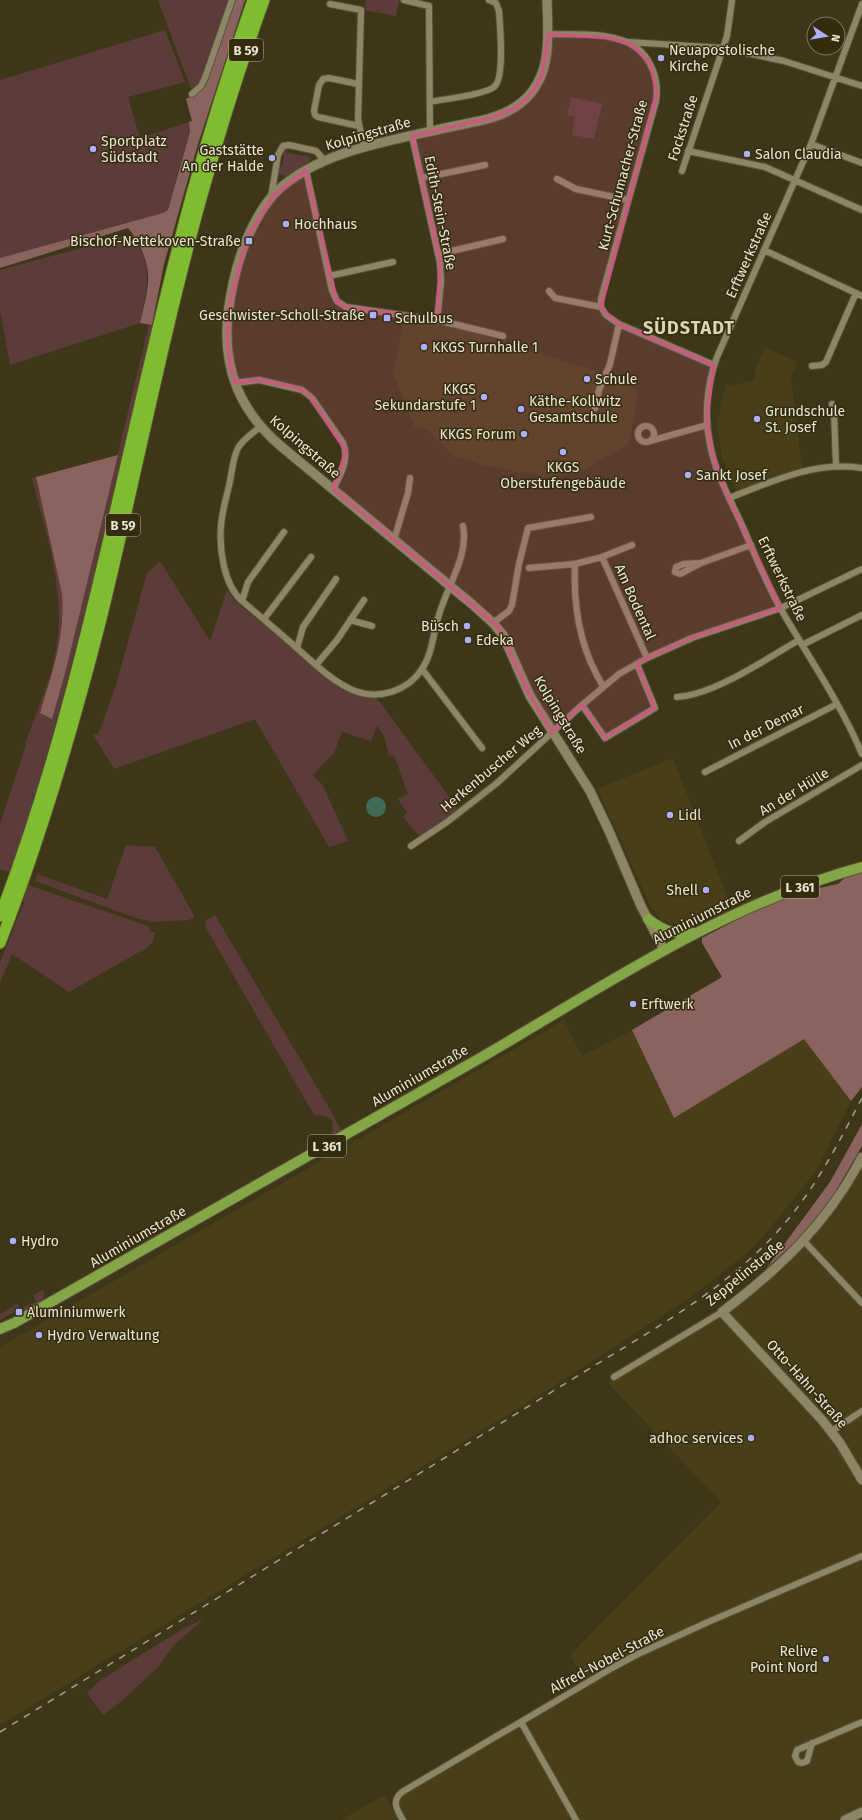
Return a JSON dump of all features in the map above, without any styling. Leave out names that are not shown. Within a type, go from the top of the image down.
[{"type":"highway","name":"B 59","points":[[0,916],[37,808],[66,709],[100,578],[158,325],[190,201],[222,94],[253,0]]},
{"type":"highway","name":"B 59","points":[[0,943],[29,863],[74,720],[104,604],[167,331],[200,203],[234,87],[264,0]]},
{"type":"main road","name":"Aluminiumstraße","points":[[0,1329],[11,1325],[329,1144],[664,950],[764,901],[817,881],[862,867]]},
{"type":"main road","points":[[648,919],[662,930],[671,933],[698,933]]},
{"type":"street","points":[[192,94],[201,86],[205,78],[232,0]]},
{"type":"street","points":[[404,0],[429,6],[430,132]]},
{"type":"street","points":[[430,102],[490,90],[498,82],[500,71],[500,13],[496,4],[489,0]]},
{"type":"street","name":"Kolpingstraße","points":[[548,0],[547,56],[542,75],[532,91],[521,103],[497,116],[364,148],[325,161],[306,170],[287,182],[270,198],[257,217],[237,266],[228,315],[227,340],[229,360],[235,383],[243,403],[260,427],[333,490],[493,623],[506,640],[530,696],[590,791],[648,919],[664,950]]},
{"type":"street","name":"Fockstraße","points":[[682,171],[723,48],[728,29],[732,0]]},
{"type":"street","points":[[330,4],[361,10],[358,84],[359,126],[364,148]]},
{"type":"street","name":"Erftwerkstraße","points":[[862,4],[811,144],[714,365],[709,393],[707,425],[714,460],[729,498],[751,545],[781,608],[837,704],[862,754]]},
{"type":"street","name":"Kurt-Schumacher-Straße","points":[[548,34],[599,36],[626,41],[639,50],[649,62],[655,76],[657,88],[656,101],[601,299],[601,307]]},
{"type":"street","points":[[626,41],[723,48],[784,61],[862,86]]},
{"type":"street","points":[[358,84],[328,78],[323,79],[319,85],[314,112],[318,117],[359,126]]},
{"type":"street","name":"Edith-Stein-Straße","points":[[412,136],[439,254],[441,278],[437,320]]},
{"type":"street","points":[[811,144],[862,163]]},
{"type":"street","points":[[270,198],[278,155],[283,146],[289,145],[316,151],[325,161]]},
{"type":"street","points":[[688,151],[762,166],[862,210]]},
{"type":"street","points":[[422,178],[485,165]]},
{"type":"street","points":[[306,170],[333,295],[338,303],[346,307],[437,320],[504,336]]},
{"type":"street","points":[[557,179],[576,188],[628,200]]},
{"type":"street","points":[[439,254],[503,239]]},
{"type":"street","points":[[764,250],[859,294],[826,362],[822,365],[812,366]]},
{"type":"street","points":[[329,276],[393,262]]},
{"type":"street","points":[[550,291],[555,298],[601,307],[606,314],[619,324],[714,365]]},
{"type":"street","points":[[595,408],[598,390],[610,364],[619,324]]},
{"type":"street","points":[[235,383],[259,380],[297,388],[310,396],[343,443],[346,451],[341,474],[333,490]]},
{"type":"street","points":[[832,404],[834,412],[836,466]]},
{"type":"street","points":[[650,441],[707,425]]},
{"type":"street","points":[[260,427],[243,442],[238,449],[221,524],[221,542],[227,579],[232,590],[242,601],[316,665],[350,689],[372,694],[387,693],[400,688],[411,681],[422,669],[428,657],[439,614],[458,566],[465,536],[463,526]]},
{"type":"street","points":[[729,498],[794,472],[836,466],[862,468]]},
{"type":"street","points":[[394,540],[408,493],[410,478]]},
{"type":"street","points":[[493,623],[509,611],[512,605],[518,564],[528,528],[591,517]]},
{"type":"street","points":[[242,601],[248,582],[284,532]]},
{"type":"street","points":[[529,568],[575,564],[632,545]]},
{"type":"street","points":[[701,563],[751,545]]},
{"type":"street","name":"Am Bodental","points":[[602,556],[647,658]]},
{"type":"street","points":[[264,619],[311,557]]},
{"type":"street","points":[[575,564],[575,600],[580,629],[591,664],[603,686]]},
{"type":"street","points":[[860,570],[862,578]]},
{"type":"street","name":"Herkenbuscher Weg","points":[[411,846],[438,829],[475,801],[603,686],[619,674],[647,658],[702,634],[781,608],[860,570]]},
{"type":"street","points":[[297,648],[302,626],[336,579]]},
{"type":"street","points":[[316,665],[364,600]]},
{"type":"street","points":[[677,697],[689,696],[713,688],[800,642],[862,615]]},
{"type":"street","points":[[350,620],[372,626]]},
{"type":"street","points":[[582,705],[605,738],[655,708],[637,664]]},
{"type":"street","points":[[422,669],[482,748]]},
{"type":"street","name":"In der Demar","points":[[705,772],[837,704]]},
{"type":"street","name":"An der Hülle","points":[[739,841],[765,822],[862,765]]},
{"type":"street","name":"Zeppelinstraße","points":[[614,1377],[722,1312],[771,1272],[804,1241],[836,1201],[862,1158]]},
{"type":"street","points":[[804,1241],[862,1303]]},
{"type":"street","name":"Otto-Hahn-Straße","points":[[722,1312],[832,1431],[862,1480]]},
{"type":"street","points":[[832,1431],[862,1410]]},
{"type":"street","name":"Alfred-Nobel-Straße","points":[[403,1820],[395,1803],[397,1797],[402,1792],[521,1722],[636,1656],[708,1622],[862,1556]]},
{"type":"street","points":[[521,1722],[576,1820]]},
{"type":"street","points":[[812,1743],[862,1722]]},
{"type":"street","points":[[845,1820],[862,1812]]},
{"type":"highlighted area","points":[[548,34],[612,38],[633,45],[651,64],[657,95],[601,308],[619,324],[714,365],[707,417],[712,452],[725,490],[781,608],[692,638],[637,663],[655,708],[605,738],[582,705],[552,733],[530,696],[497,626],[333,489],[346,451],[308,394],[297,388],[259,380],[235,383],[230,366],[227,340],[229,305],[247,238],[273,196],[306,170],[337,301],[346,307],[437,319],[440,263],[412,136],[493,117],[517,107],[533,91],[542,75]]},
{"type":"shaded area","points":[[158,0],[230,0],[201,83],[192,92]]},
{"type":"shaded area","points":[[234,0],[245,0],[198,144],[164,264],[152,325],[140,323],[145,303],[148,276],[143,254],[128,228],[0,268],[0,258],[163,213],[168,210],[190,132],[189,122],[192,121],[186,99],[193,95],[201,86]]},
{"type":"shaded area","points":[[366,0],[399,0],[396,16],[364,10]]},
{"type":"shaded area","name":"Sportplatz Südstadt","points":[[165,30],[185,82],[128,97],[140,138],[189,122],[190,132],[168,210],[164,213],[0,258],[0,80]]},
{"type":"shaded area","points":[[571,97],[602,104],[594,139],[572,135],[575,117],[567,115]]},
{"type":"shaded area","points":[[285,148],[288,148],[287,153],[310,157],[309,162],[286,176],[277,174],[278,167],[282,167],[284,155],[281,154]]},
{"type":"shaded area","points":[[133,234],[144,257],[147,278],[147,288],[140,323],[10,365],[0,310],[0,270]]},
{"type":"shaded area","name":"Käthe-Kollwitz Gesamtschule","points":[[405,316],[438,322],[599,372],[638,391],[629,444],[584,470],[540,480],[540,475],[520,473],[494,466],[486,466],[453,456],[430,431],[414,426],[393,373]]},
{"type":"shaded area","points":[[149,324],[153,325],[105,532],[71,669],[32,805],[10,872],[0,869],[0,824],[26,745],[25,744],[44,694],[52,667],[57,643],[59,622],[56,580],[48,539],[32,478],[36,477],[62,594],[63,608],[60,641],[40,713],[52,719],[66,670]]},
{"type":"shaded area","name":"Grundschule St. Josef","points":[[765,347],[797,362],[791,379],[802,468],[736,492],[722,457],[717,424],[726,384],[731,385],[754,381],[756,367]]},
{"type":"shaded area","points":[[118,455],[66,670],[52,719],[40,713],[60,640],[62,626],[62,594],[36,477]]},
{"type":"shaded area","points":[[160,561],[210,641],[227,590],[236,602],[339,688],[358,695],[377,698],[458,809],[421,838],[419,836],[403,817],[407,813],[398,799],[408,794],[394,755],[389,756],[384,736],[377,726],[371,741],[342,732],[334,753],[313,775],[323,786],[348,841],[329,847],[255,719],[114,769],[93,734],[98,735],[116,685],[147,573]]},
{"type":"shaded area","points":[[673,758],[730,904],[682,926],[661,920],[649,903],[597,789]]},
{"type":"shaded area","points":[[376,797],[383,800],[386,807],[383,814],[376,817],[369,814],[366,807],[369,800]]},
{"type":"shaded area","points":[[126,845],[155,847],[194,915],[193,918],[189,920],[154,922],[136,918],[35,881],[38,873],[107,899]]},
{"type":"shaded area","points":[[862,873],[862,1087],[851,1101],[804,1039],[674,1118],[632,1030],[722,977],[702,943],[702,938],[746,915],[781,900],[809,890],[838,884],[846,877]]},
{"type":"shaded area","points":[[28,885],[148,926],[150,928],[150,932],[155,932],[153,941],[148,947],[69,992],[12,954],[0,983],[0,962],[24,903],[23,901]]},
{"type":"shaded area","points":[[215,915],[331,1111],[341,1130],[333,1137],[329,1138],[333,1129],[332,1120],[324,1116],[314,1115],[205,926],[206,920]]},
{"type":"shaded area","points":[[564,1020],[582,1056],[632,1030],[674,1118],[804,1038],[851,1101],[816,1171],[767,1232],[747,1253],[690,1298],[535,1398],[0,1725],[0,1347]]},
{"type":"shaded area","points":[[862,1124],[862,1146],[831,1199],[799,1238],[766,1269],[830,1182]]},
{"type":"shaded area","points":[[862,1166],[862,1809],[837,1820],[408,1820],[399,1804],[399,1801],[404,1795],[588,1686],[570,1655],[721,1502],[608,1383],[713,1321],[742,1301],[814,1237],[852,1184]]},
{"type":"shaded area","points":[[43,1290],[44,1295],[41,1303],[29,1309],[18,1310],[0,1320],[0,1314],[17,1304],[21,1308],[36,1302],[33,1295]]},
{"type":"shaded area","points":[[204,1619],[174,1645],[158,1667],[123,1700],[103,1715],[87,1693],[99,1681],[184,1628]]},
{"type":"shaded area","points":[[385,1795],[399,1820],[341,1820]]},
{"type":"railway","points":[[0,1732],[642,1337],[698,1300],[751,1258],[775,1234],[797,1208],[840,1141],[862,1098]]},
{"type":"place","name":"Neuapostolische Kirche","points":[[661,58]]},
{"type":"place","name":"Sportplatz Südstadt","points":[[93,149]]},
{"type":"place","name":"Salon Claudia","points":[[747,154]]},
{"type":"place","name":"Gaststätte An der Halde","points":[[272,158]]},
{"type":"place","name":"Hochhaus","points":[[286,224]]},
{"type":"place","name":"Bischof-Nettekoven-Straße","points":[[249,241]]},
{"type":"place","name":"Geschwister-Scholl-Straße","points":[[373,315]]},
{"type":"place","name":"Schulbus","points":[[387,318]]},
{"type":"place","name":"KKGS Turnhalle 1","points":[[424,347]]},
{"type":"place","name":"Schule","points":[[587,379]]},
{"type":"place","name":"KKGS Sekundarstufe 1","points":[[484,397]]},
{"type":"place","name":"Käthe-Kollwitz Gesamtschule","points":[[521,409]]},
{"type":"place","name":"Grundschule St. Josef","points":[[757,419]]},
{"type":"place","name":"KKGS Forum","points":[[524,434]]},
{"type":"place","name":"KKGS Oberstufengebäude","points":[[563,452]]},
{"type":"place","name":"Sankt Josef","points":[[688,475]]},
{"type":"place","name":"Büsch","points":[[467,626]]},
{"type":"place","name":"Edeka","points":[[468,640]]},
{"type":"place","name":"Lidl","points":[[670,815]]},
{"type":"place","name":"Shell","points":[[706,890]]},
{"type":"place","name":"Erftwerk","points":[[633,1004]]},
{"type":"place","name":"Hydro","points":[[13,1241]]},
{"type":"place","name":"Aluminiumwerk","points":[[19,1312]]},
{"type":"place","name":"Hydro Verwaltung","points":[[39,1335]]},
{"type":"place","name":"adhoc services","points":[[751,1438]]},
{"type":"place","name":"Relive Point Nord","points":[[826,1659]]},
{"type":"district","name":"SÜDSTADT","points":[[689,328]]}]
